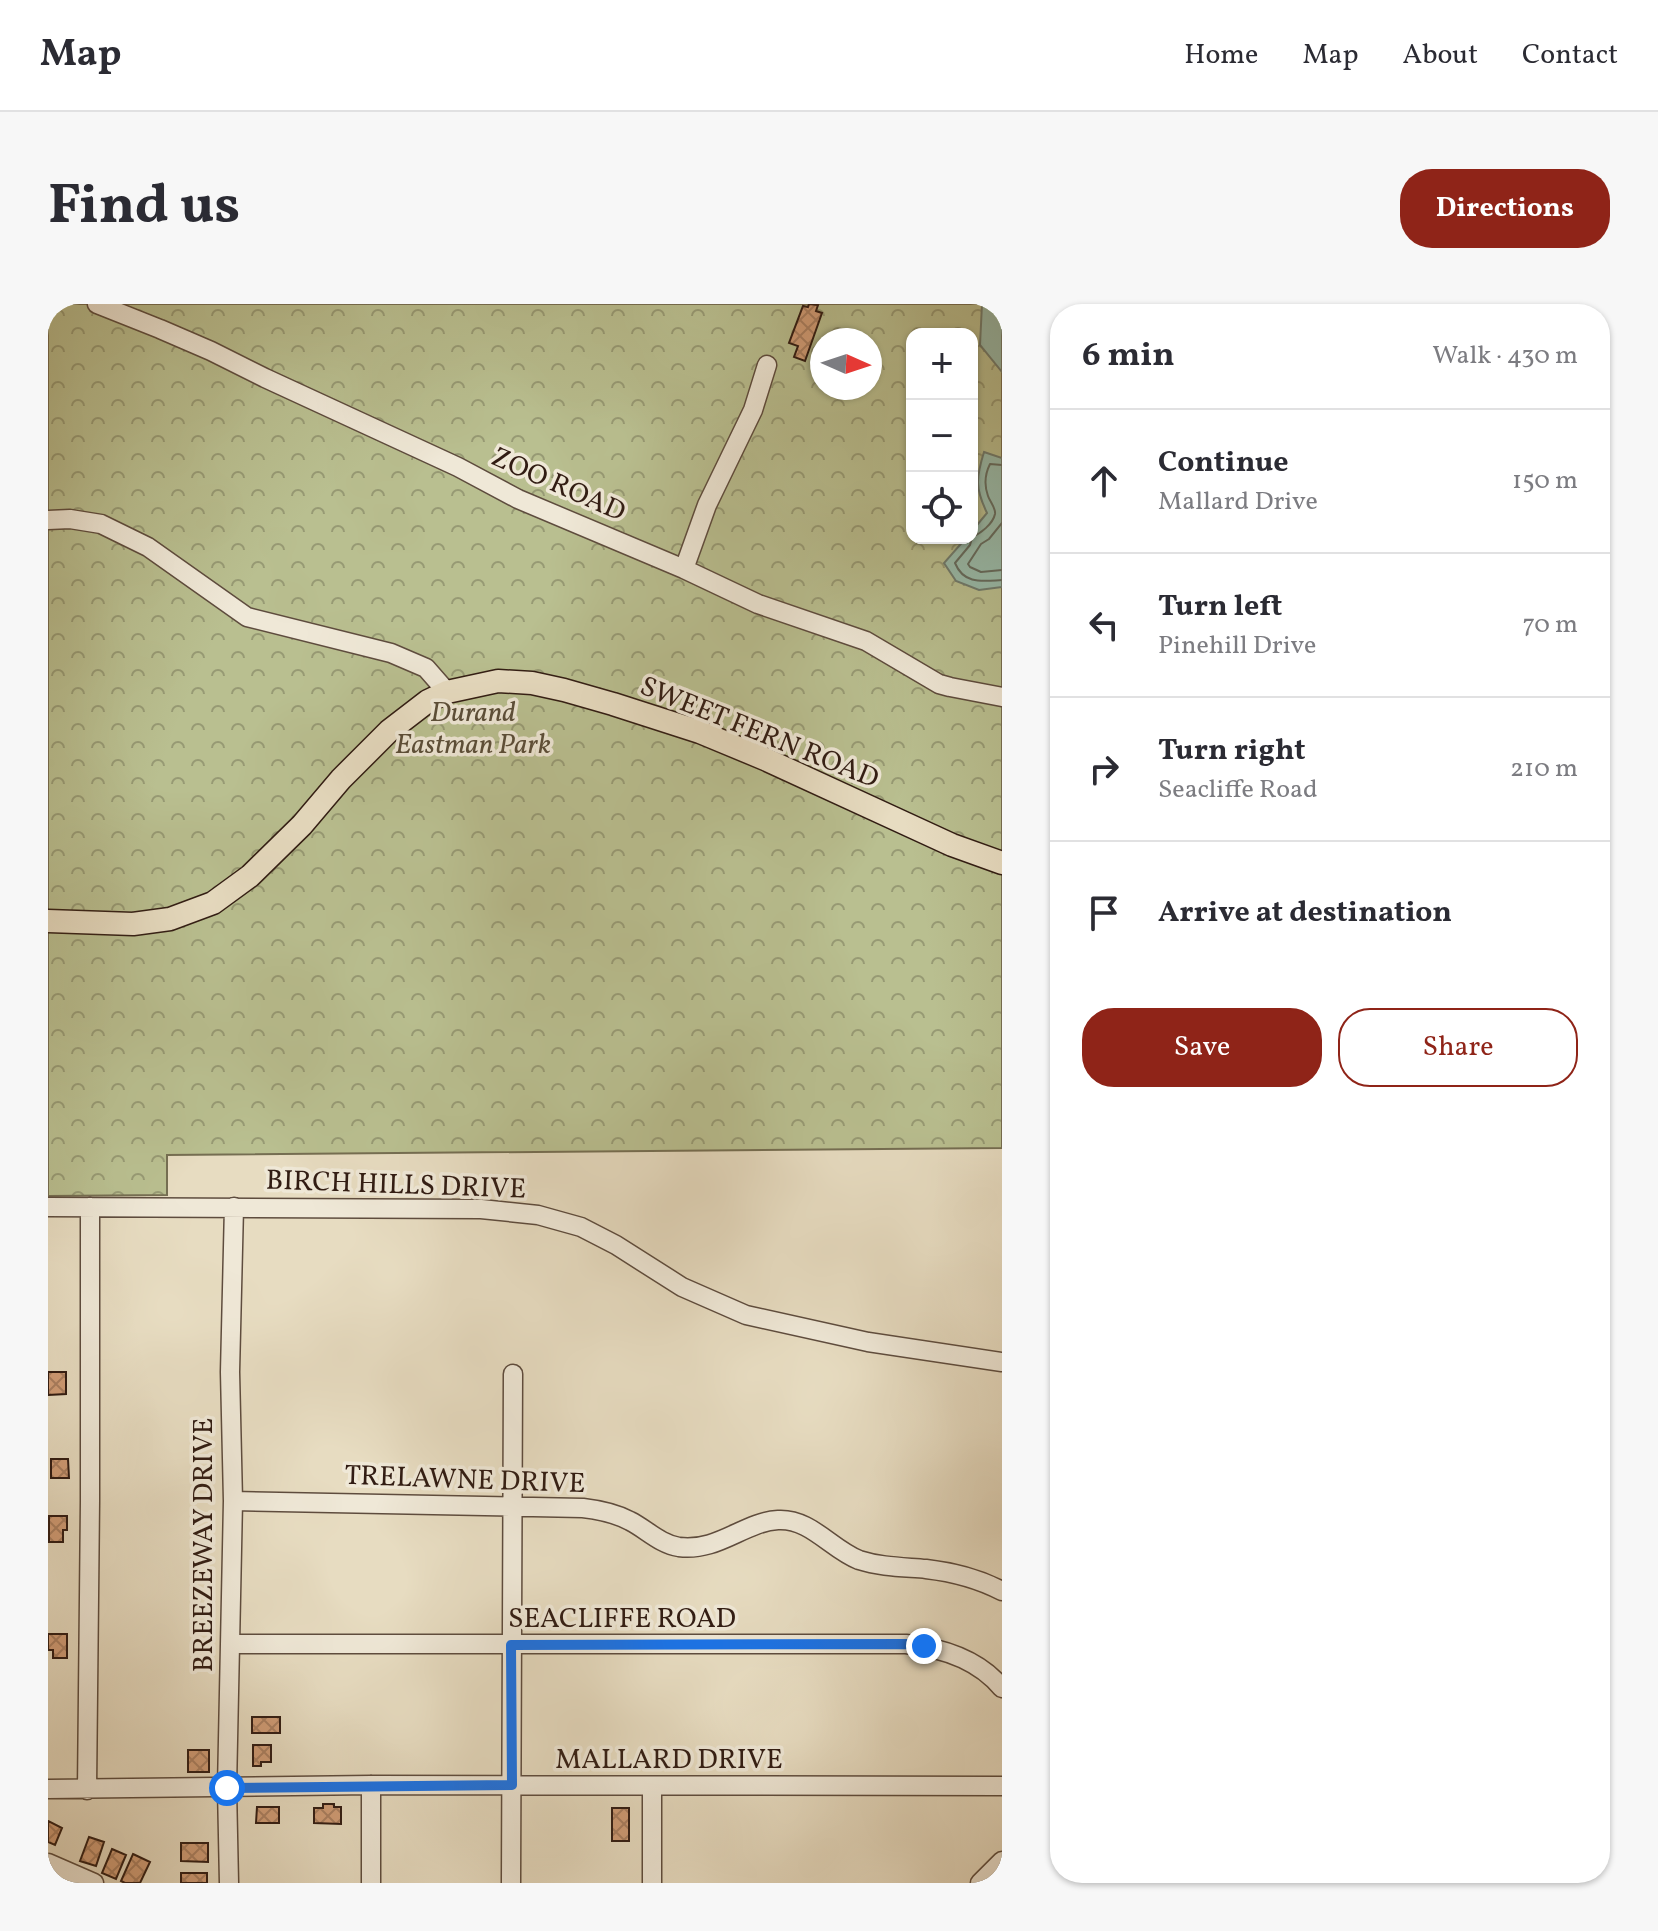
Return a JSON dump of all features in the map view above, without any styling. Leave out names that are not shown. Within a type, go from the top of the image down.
[{"type":"main road","name":"SWEET FERN ROAD","points":[[48,921],[133,924],[170,919],[213,903],[250,876],[389,731],[428,701],[447,692],[498,681],[532,683],[564,690],[700,732],[952,845],[1002,863]]},
{"type":"street","name":"ZOO ROAD","points":[[97,304],[211,351],[458,467],[518,499],[684,569],[758,604],[866,641],[939,684],[1002,697]]},
{"type":"street","points":[[684,569],[707,505],[753,410],[767,365]]},
{"type":"street","points":[[48,520],[70,519],[101,524],[148,547],[247,617],[391,653],[426,668],[447,692]]},
{"type":"street","name":"BIRCH HILLS DRIVE","points":[[48,1207],[481,1209],[538,1215],[581,1227],[616,1245],[682,1287],[746,1315],[855,1340],[1002,1362]]},
{"type":"street","points":[[87,1790],[90,1207]]},
{"type":"street","name":"BREEZEWAY DRIVE","points":[[229,1883],[227,1788],[233,1501],[230,1372],[234,1207]]},
{"type":"street","points":[[511,1883],[513,1374]]},
{"type":"street","name":"TRELAWNE DRIVE","points":[[233,1501],[513,1505],[599,1510],[630,1521],[673,1546],[684,1547],[704,1546],[771,1521],[795,1521],[837,1549],[863,1561],[953,1574],[1002,1591]]},
{"type":"street","name":"SEACLIFFE ROAD","points":[[230,1644],[906,1644],[962,1657],[986,1672],[1002,1688]]},
{"type":"street","points":[[371,1785],[371,1883]]},
{"type":"street","name":"MALLARD DRIVE","points":[[48,1789],[371,1785],[1002,1786]]},
{"type":"street","points":[[652,1787],[652,1883]]},
{"type":"street","points":[[980,1883],[1002,1861]]},
{"type":"street","points":[[48,1863],[94,1883]]},
{"type":"green space","name":"Durand Eastman Park","points":[[48,304],[1002,304],[1002,1148],[167,1155],[167,1195],[48,1196]]},
{"type":"water","points":[[982,304],[1002,304],[1002,372],[980,345]]},
{"type":"water","points":[[984,452],[1002,458],[1002,587],[979,590],[956,581],[944,563],[961,544],[978,544],[978,524],[987,513],[980,497],[979,469]]},
{"type":"building","points":[[809,304],[818,305],[816,311],[822,313],[817,328],[810,328],[810,347],[805,361],[794,357],[798,346],[789,343],[803,306],[808,307]]},
{"type":"building","points":[[48,1372],[66,1372],[66,1394],[48,1395]]},
{"type":"building","points":[[51,1459],[68,1459],[69,1478],[51,1478]]},
{"type":"building","points":[[49,1516],[67,1516],[63,1542],[49,1542]]},
{"type":"building","points":[[48,1634],[67,1634],[67,1658],[53,1658],[53,1650],[48,1650]]},
{"type":"building","points":[[252,1717],[280,1717],[280,1733],[252,1733]]},
{"type":"building","points":[[253,1745],[271,1745],[271,1762],[253,1766]]},
{"type":"building","points":[[188,1750],[209,1750],[209,1772],[188,1772]]},
{"type":"building","points":[[323,1804],[341,1807],[341,1824],[314,1823],[314,1808],[323,1808]]},
{"type":"building","points":[[257,1807],[279,1807],[279,1823],[256,1823]]},
{"type":"building","points":[[612,1808],[629,1808],[629,1841],[612,1841]]},
{"type":"building","points":[[48,1821],[62,1828],[55,1845],[48,1842]]},
{"type":"building","points":[[89,1837],[104,1842],[96,1866],[80,1861]]},
{"type":"building","points":[[181,1843],[208,1843],[208,1862],[181,1861]]},
{"type":"building","points":[[112,1849],[126,1855],[116,1879],[102,1873]]},
{"type":"building","points":[[133,1854],[150,1862],[140,1883],[125,1883],[121,1881]]},
{"type":"building","points":[[181,1873],[207,1873],[207,1883],[181,1883]]},
{"type":"route","points":[[227,1788],[512,1785],[511,1645],[924,1646]]}]
